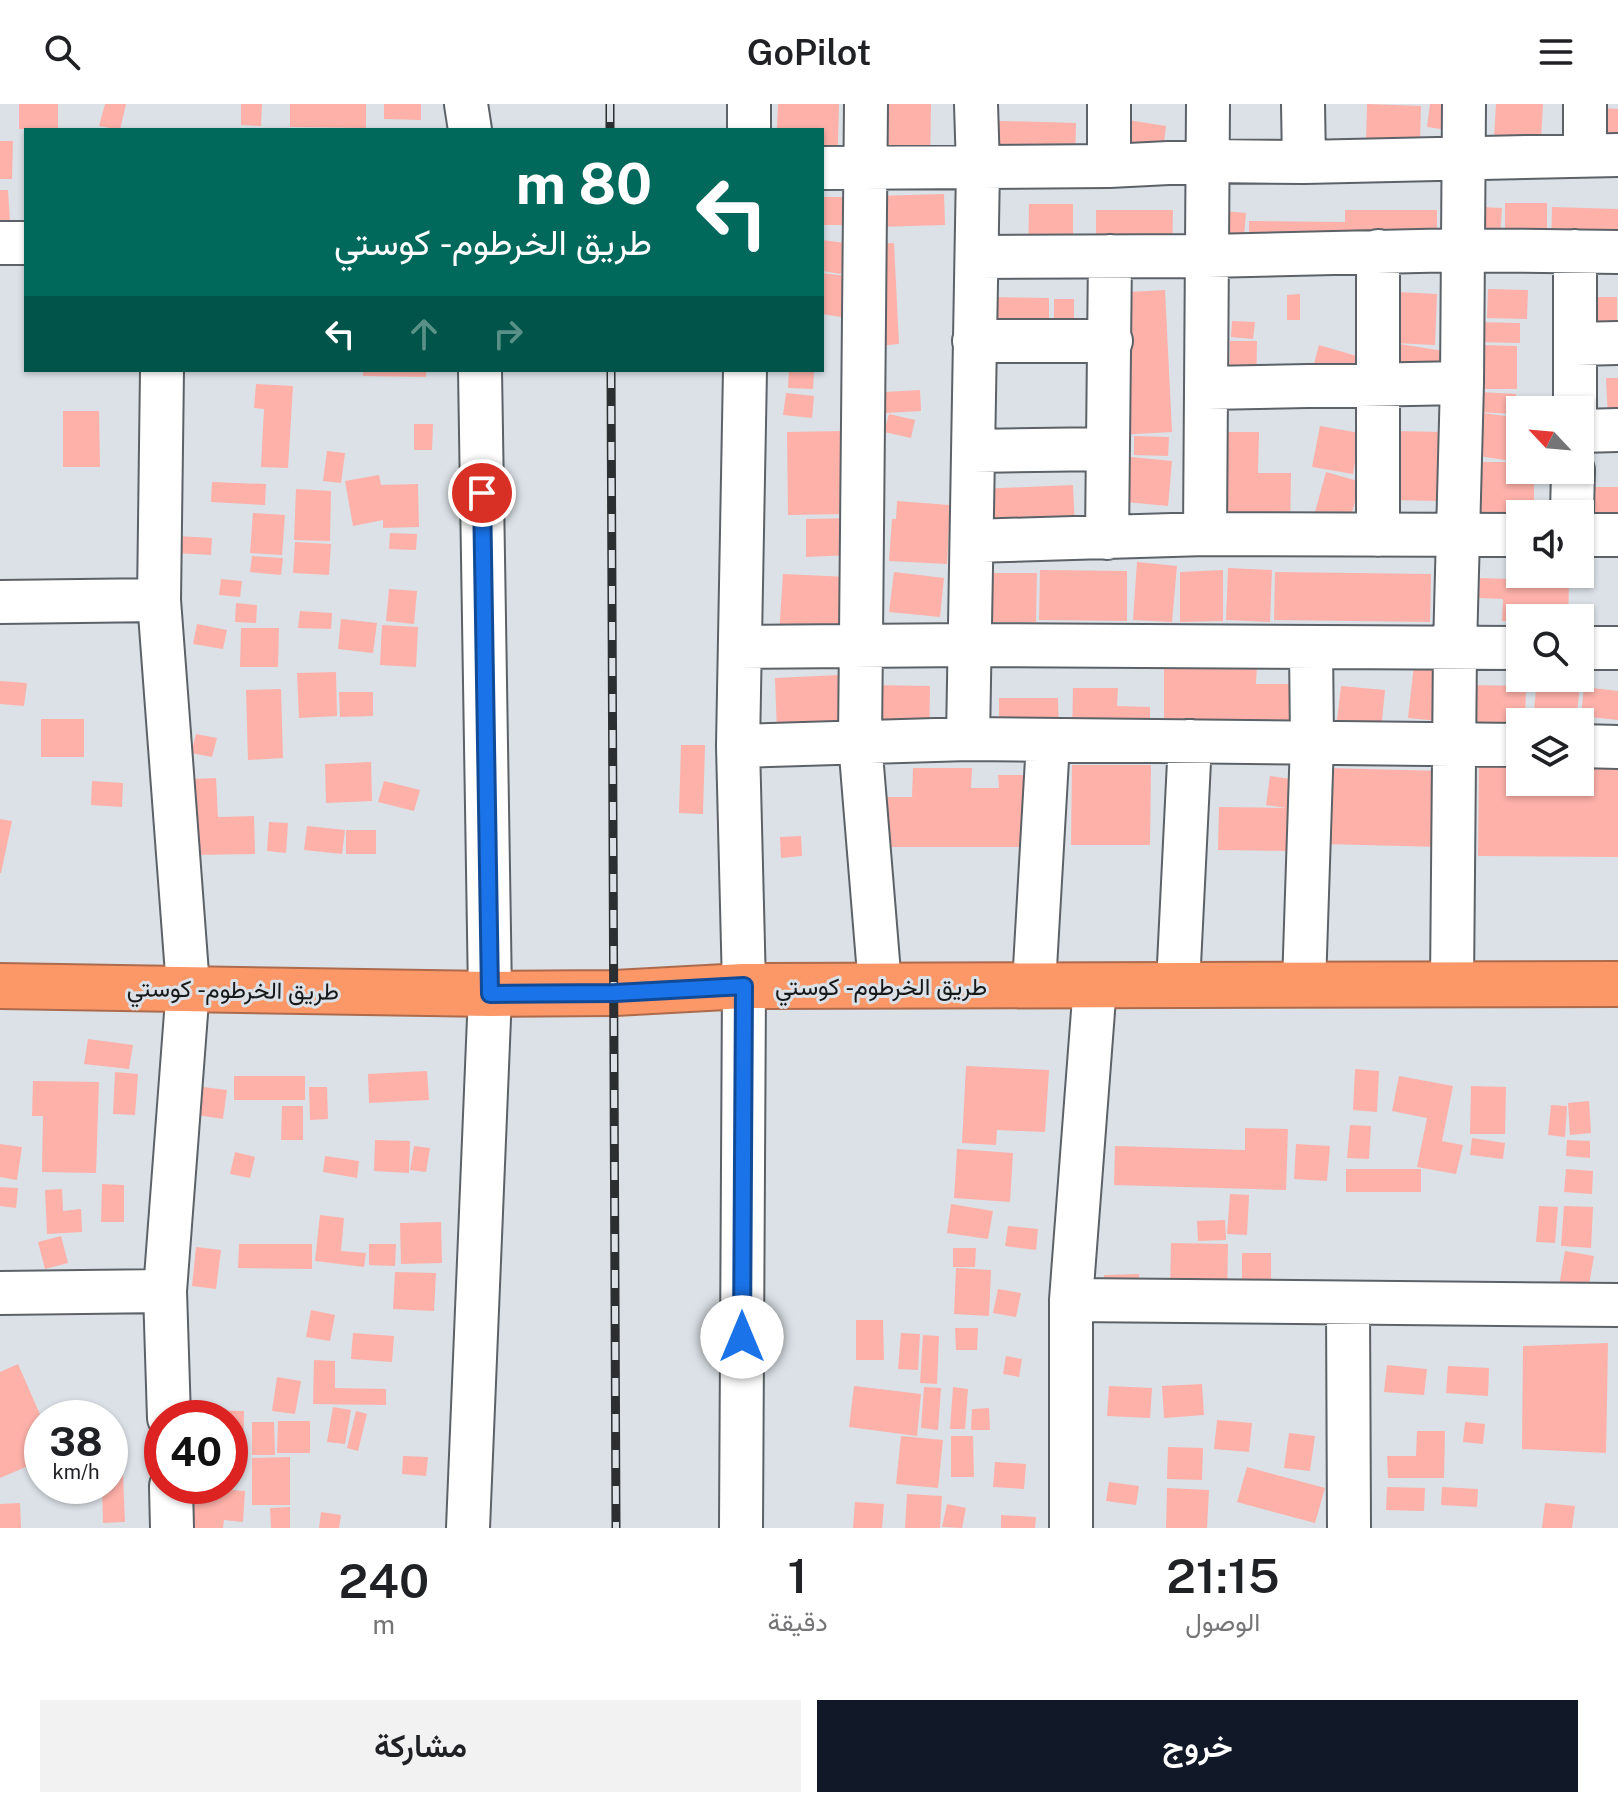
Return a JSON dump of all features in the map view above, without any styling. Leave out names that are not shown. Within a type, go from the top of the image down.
[{"type":"highway","name":"طريق الخرطوم - كوستي","points":[[0,986],[490,994],[615,993],[744,986],[1618,984]]},
{"type":"street","points":[[466,104],[470,128]]},
{"type":"street","points":[[749,104],[749,128]]},
{"type":"street","points":[[866,104],[860,742],[880,986]]},
{"type":"street","points":[[968,739],[977,257],[976,104]]},
{"type":"street","points":[[1109,104],[1109,166]]},
{"type":"street","points":[[1205,534],[1208,104]]},
{"type":"street","points":[[1303,104],[1304,162]]},
{"type":"street","points":[[1452,984],[1464,104]]},
{"type":"street","points":[[824,168],[1109,166],[1208,161],[1304,162],[1602,155],[1585,104]]},
{"type":"street","points":[[0,243],[24,243]]},
{"type":"street","points":[[977,257],[1461,250],[1618,252]]},
{"type":"street","points":[[1378,251],[1378,535]]},
{"type":"street","points":[[1575,251],[1575,396]]},
{"type":"street","points":[[1107,538],[1110,256]]},
{"type":"street","points":[[974,341],[1111,341]]},
{"type":"street","points":[[1576,344],[1618,343]]},
{"type":"street","points":[[162,372],[159,600],[188,987],[165,1291],[168,1400]]},
{"type":"street","points":[[468,1528],[490,994],[480,372]]},
{"type":"street","points":[[741,1528],[744,986],[738,746],[745,372]]},
{"type":"street","points":[[1207,388],[1462,383]]},
{"type":"street","points":[[1594,431],[1618,430]]},
{"type":"street","points":[[973,451],[1107,449]]},
{"type":"street","points":[[972,541],[1205,534],[1506,535]]},
{"type":"street","points":[[1594,535],[1618,535]]},
{"type":"street","points":[[0,602],[159,600]]},
{"type":"street","points":[[740,647],[1506,648]]},
{"type":"street","points":[[1304,985],[1312,742],[1311,647]]},
{"type":"street","points":[[1594,648],[1618,648]]},
{"type":"street","points":[[738,746],[968,739],[1506,745]]},
{"type":"street","points":[[1178,985],[1190,741]]},
{"type":"street","points":[[1034,985],[1048,742]]},
{"type":"street","points":[[1594,746],[1618,747]]},
{"type":"street","points":[[1071,1528],[1071,1300],[1095,985]]},
{"type":"street","points":[[0,1293],[165,1291]]},
{"type":"street","points":[[1071,1300],[1618,1305]]},
{"type":"street","points":[[1348,1303],[1349,1528]]},
{"type":"street","points":[[171,1504],[172,1528]]},
{"type":"building","points":[[19,104],[58,104],[58,128],[19,129]]},
{"type":"building","points":[[105,104],[126,104],[120,128],[99,126]]},
{"type":"building","points":[[241,104],[262,104],[261,126],[241,125]]},
{"type":"building","points":[[290,104],[366,104],[366,128],[290,127]]},
{"type":"building","points":[[384,104],[421,104],[421,120],[384,119]]},
{"type":"building","points":[[778,104],[839,104],[837,174],[824,173],[824,128],[777,128]]},
{"type":"building","points":[[863,104],[931,104],[930,174],[862,174]]},
{"type":"building","points":[[1367,104],[1421,106],[1420,142],[1366,141]]},
{"type":"building","points":[[1430,104],[1453,104],[1449,130],[1427,127]]},
{"type":"building","points":[[1496,104],[1543,104],[1539,174],[1492,172]]},
{"type":"building","points":[[1586,107],[1618,109],[1618,167]]},
{"type":"building","points":[[1115,118],[1166,126],[1161,167],[1109,159]]},
{"type":"building","points":[[966,120],[1076,123],[1075,168],[965,165]]},
{"type":"building","points":[[0,141],[13,141],[12,179],[0,179]]},
{"type":"building","points":[[0,190],[8,190],[10,222],[0,223]]},
{"type":"building","points":[[944,194],[945,225],[876,227],[875,196]]},
{"type":"building","points":[[824,197],[845,197],[844,225],[824,225]]},
{"type":"building","points":[[1505,203],[1547,203],[1547,253],[1505,253]]},
{"type":"building","points":[[1029,204],[1073,204],[1073,237],[1096,237],[1096,210],[1173,210],[1172,261],[1028,259]]},
{"type":"building","points":[[1482,207],[1502,208],[1498,266],[1478,265]]},
{"type":"building","points":[[1552,207],[1618,209],[1618,255],[1551,253]]},
{"type":"building","points":[[1212,210],[1246,213],[1242,259]]},
{"type":"building","points":[[1345,210],[1437,210],[1437,256],[1249,256],[1249,221],[1345,222]]},
{"type":"building","points":[[824,240],[846,243],[841,274],[824,271]]},
{"type":"building","points":[[894,243],[899,344],[877,346],[871,244]]},
{"type":"building","points":[[824,273],[846,276],[841,317],[824,314]]},
{"type":"building","points":[[1488,289],[1528,290],[1527,319],[1487,318]]},
{"type":"building","points":[[1165,290],[1172,432],[1118,435],[1111,293]]},
{"type":"building","points":[[1397,292],[1437,294],[1435,345],[1394,343]]},
{"type":"building","points":[[1300,294],[1300,320],[1287,320],[1287,295]]},
{"type":"building","points":[[980,297],[1049,298],[1049,331],[980,330]]},
{"type":"building","points":[[1582,297],[1617,297],[1617,326],[1582,326]]},
{"type":"building","points":[[1054,299],[1074,299],[1074,324],[1054,324]]},
{"type":"building","points":[[1232,321],[1255,322],[1253,339],[1231,337]]},
{"type":"building","points":[[1473,322],[1520,323],[1520,343],[1472,342]]},
{"type":"building","points":[[1230,341],[1257,341],[1256,391],[1229,391]]},
{"type":"building","points":[[1399,344],[1444,351],[1437,394],[1392,387]]},
{"type":"building","points":[[1319,345],[1360,357],[1348,397],[1308,386]]},
{"type":"building","points":[[1480,345],[1517,346],[1517,389],[1480,389]]},
{"type":"building","points":[[363,372],[426,372],[426,377],[363,376]]},
{"type":"building","points":[[789,372],[814,372],[813,389],[788,388]]},
{"type":"building","points":[[1606,378],[1618,378],[1618,440],[1609,441]]},
{"type":"building","points":[[256,384],[293,386],[288,468],[261,467],[264,409],[254,408]]},
{"type":"building","points":[[920,390],[921,411],[886,413],[885,392]]},
{"type":"building","points":[[1480,392],[1516,394],[1506,396],[1506,414],[1478,412]]},
{"type":"building","points":[[786,393],[814,396],[812,418],[783,415]]},
{"type":"building","points":[[63,411],[99,411],[100,467],[63,467]]},
{"type":"building","points":[[1483,413],[1506,416],[1506,460],[1477,456]]},
{"type":"building","points":[[889,414],[915,420],[911,438],[884,432]]},
{"type":"building","points":[[414,424],[433,424],[432,450],[414,450]]},
{"type":"building","points":[[1320,426],[1360,433],[1353,474],[1312,467]]},
{"type":"building","points":[[845,431],[847,514],[788,515],[787,432]]},
{"type":"building","points":[[1394,431],[1441,432],[1439,501],[1393,500]]},
{"type":"building","points":[[1224,432],[1259,432],[1258,473],[1291,473],[1290,530],[1222,529]]},
{"type":"building","points":[[1134,436],[1169,437],[1168,456],[1134,455]]},
{"type":"building","points":[[327,451],[345,453],[341,483],[323,481]]},
{"type":"building","points":[[1121,456],[1172,461],[1168,506],[1116,501]]},
{"type":"building","points":[[1479,462],[1506,462],[1506,484],[1534,484],[1534,500],[1506,500],[1506,517],[1479,523]]},
{"type":"building","points":[[1326,472],[1361,482],[1346,532],[1312,523]]},
{"type":"building","points":[[379,475],[381,485],[418,484],[419,527],[383,528],[383,520],[353,526],[345,481]]},
{"type":"building","points":[[212,482],[266,484],[265,505],[211,502]]},
{"type":"building","points":[[1073,485],[1075,528],[981,532],[980,489]]},
{"type":"building","points":[[1582,487],[1618,487],[1618,541],[1594,541],[1594,500],[1582,500]]},
{"type":"building","points":[[296,489],[331,491],[330,541],[294,540]]},
{"type":"building","points":[[897,501],[950,505],[947,564],[889,561],[892,519],[896,519]]},
{"type":"building","points":[[253,513],[285,515],[282,555],[250,553]]},
{"type":"building","points":[[853,518],[853,555],[806,557],[806,519]]},
{"type":"building","points":[[390,533],[417,534],[416,550],[389,549]]},
{"type":"building","points":[[176,536],[212,538],[211,555],[175,553]]},
{"type":"building","points":[[295,542],[331,544],[329,575],[293,573]]},
{"type":"building","points":[[252,556],[283,558],[281,575],[250,572]]},
{"type":"building","points":[[1137,562],[1177,566],[1172,622],[1133,620]]},
{"type":"building","points":[[1228,568],[1272,570],[1270,622],[1226,620]]},
{"type":"building","points":[[1040,570],[1127,571],[1127,621],[1039,620]]},
{"type":"building","points":[[1223,570],[1223,621],[1180,622],[1180,572]]},
{"type":"building","points":[[894,572],[944,578],[940,617],[889,612]]},
{"type":"building","points":[[1275,572],[1431,574],[1430,622],[1274,620]]},
{"type":"building","points":[[992,573],[1037,573],[1036,622],[992,622]]},
{"type":"building","points":[[783,574],[849,577],[846,639],[779,636]]},
{"type":"building","points":[[1480,578],[1506,579],[1506,588],[1569,588],[1568,604],[1506,604],[1506,621],[1502,621],[1503,599],[1479,598]]},
{"type":"building","points":[[221,579],[242,581],[240,597],[219,595]]},
{"type":"building","points":[[389,589],[417,591],[414,624],[386,621]]},
{"type":"building","points":[[236,603],[257,605],[256,623],[235,622]]},
{"type":"building","points":[[300,611],[332,613],[331,629],[298,628]]},
{"type":"building","points":[[341,619],[377,623],[373,653],[338,649]]},
{"type":"building","points":[[197,624],[227,630],[223,649],[193,644]]},
{"type":"building","points":[[382,625],[418,627],[416,667],[380,665]]},
{"type":"building","points":[[241,628],[279,628],[278,667],[240,667]]},
{"type":"building","points":[[1164,662],[1257,663],[1256,684],[1305,684],[1305,741],[1164,730]]},
{"type":"building","points":[[1414,665],[1454,669],[1448,722],[1408,718]]},
{"type":"building","points":[[336,672],[337,716],[299,718],[297,673]]},
{"type":"building","points":[[839,675],[841,732],[777,734],[775,678]]},
{"type":"building","points":[[0,681],[27,683],[24,706],[0,704]]},
{"type":"building","points":[[872,685],[930,686],[929,745],[872,744]]},
{"type":"building","points":[[1472,685],[1506,686],[1506,692],[1526,692],[1525,708],[1506,708],[1506,747],[1471,746]]},
{"type":"building","points":[[1341,686],[1385,690],[1379,751],[1334,747]]},
{"type":"building","points":[[1073,688],[1118,688],[1117,706],[1150,707],[1150,733],[1072,732]]},
{"type":"building","points":[[1594,688],[1618,691],[1618,720],[1594,717],[1594,708],[1582,708],[1583,692],[1594,692]]},
{"type":"building","points":[[281,689],[283,758],[248,760],[246,690]]},
{"type":"building","points":[[339,692],[373,692],[373,716],[340,717]]},
{"type":"building","points":[[1536,692],[1579,692],[1577,708],[1534,708]]},
{"type":"building","points":[[999,698],[1058,698],[1059,733],[999,734]]},
{"type":"building","points":[[41,719],[84,719],[84,757],[41,757]]},
{"type":"building","points":[[196,734],[217,738],[212,757],[191,753]]},
{"type":"building","points":[[681,745],[705,745],[703,814],[679,813]]},
{"type":"building","points":[[1479,761],[1506,761],[1506,796],[1594,796],[1594,762],[1618,762],[1618,857],[1478,856]]},
{"type":"building","points":[[371,762],[372,801],[326,803],[325,764]]},
{"type":"building","points":[[1072,765],[1151,765],[1150,845],[1071,845]]},
{"type":"building","points":[[913,768],[972,768],[971,788],[999,788],[998,775],[1039,775],[1037,847],[884,847],[885,797],[912,797]]},
{"type":"building","points":[[1326,768],[1444,771],[1441,847],[1323,844]]},
{"type":"building","points":[[1270,776],[1291,779],[1287,808],[1291,808],[1291,851],[1218,850],[1219,807],[1286,808],[1266,805]]},
{"type":"building","points":[[216,778],[218,817],[254,816],[255,854],[192,855],[190,779]]},
{"type":"building","points":[[92,781],[123,783],[122,807],[91,805]]},
{"type":"building","points":[[384,781],[420,790],[414,811],[378,802]]},
{"type":"building","points":[[0,819],[12,821],[1,873],[0,873]]},
{"type":"building","points":[[269,822],[288,823],[286,853],[267,851]]},
{"type":"building","points":[[307,826],[345,830],[342,854],[304,850]]},
{"type":"building","points":[[346,830],[376,830],[376,854],[346,854]]},
{"type":"building","points":[[801,836],[802,856],[781,858],[780,837]]},
{"type":"building","points":[[88,1039],[133,1045],[129,1069],[84,1064]]},
{"type":"building","points":[[966,1066],[1049,1070],[1045,1132],[997,1130],[996,1145],[962,1143]]},
{"type":"building","points":[[1355,1069],[1379,1071],[1377,1112],[1353,1110]]},
{"type":"building","points":[[427,1071],[429,1100],[369,1103],[368,1074]]},
{"type":"building","points":[[115,1072],[138,1074],[135,1115],[113,1114]]},
{"type":"building","points":[[234,1076],[305,1076],[305,1100],[234,1100]]},
{"type":"building","points":[[1399,1076],[1453,1086],[1442,1141],[1463,1145],[1456,1174],[1417,1167],[1427,1118],[1392,1111]]},
{"type":"building","points":[[33,1081],[99,1082],[96,1173],[42,1172],[43,1116],[32,1116]]},
{"type":"building","points":[[195,1086],[227,1090],[223,1119],[191,1114]]},
{"type":"building","points":[[1471,1086],[1506,1087],[1505,1134],[1470,1134]]},
{"type":"building","points":[[309,1087],[327,1087],[328,1119],[310,1120]]},
{"type":"building","points":[[1589,1101],[1591,1133],[1570,1135],[1568,1103]]},
{"type":"building","points":[[1551,1105],[1567,1106],[1565,1137],[1548,1135]]},
{"type":"building","points":[[282,1106],[303,1106],[303,1140],[281,1140]]},
{"type":"building","points":[[1350,1125],[1371,1126],[1369,1159],[1347,1158]]},
{"type":"building","points":[[1245,1128],[1288,1129],[1286,1190],[1114,1185],[1115,1146],[1245,1150]]},
{"type":"building","points":[[1472,1138],[1505,1143],[1503,1159],[1470,1155]]},
{"type":"building","points":[[375,1140],[410,1141],[409,1173],[374,1171]]},
{"type":"building","points":[[1567,1140],[1590,1141],[1590,1158],[1566,1156]]},
{"type":"building","points":[[0,1144],[22,1147],[17,1180],[0,1177]]},
{"type":"building","points":[[1296,1144],[1330,1146],[1327,1181],[1294,1179]]},
{"type":"building","points":[[414,1146],[430,1148],[426,1172],[410,1170]]},
{"type":"building","points":[[957,1149],[1013,1153],[1010,1202],[954,1198]]},
{"type":"building","points":[[235,1152],[255,1157],[250,1178],[230,1174]]},
{"type":"building","points":[[325,1156],[359,1161],[357,1178],[323,1172]]},
{"type":"building","points":[[1346,1169],[1421,1169],[1421,1192],[1346,1192]]},
{"type":"building","points":[[1566,1169],[1593,1171],[1592,1194],[1564,1192]]},
{"type":"building","points":[[102,1184],[124,1185],[124,1222],[101,1222]]},
{"type":"building","points":[[0,1187],[18,1188],[16,1208],[0,1206]]},
{"type":"building","points":[[62,1189],[63,1211],[81,1209],[82,1232],[47,1234],[45,1190]]},
{"type":"building","points":[[1230,1194],[1249,1195],[1247,1235],[1227,1234]]},
{"type":"building","points":[[951,1204],[993,1211],[988,1239],[947,1233]]},
{"type":"building","points":[[1539,1206],[1558,1207],[1555,1243],[1536,1242]]},
{"type":"building","points":[[1564,1206],[1593,1207],[1591,1248],[1561,1246]]},
{"type":"building","points":[[320,1215],[344,1218],[341,1251],[366,1253],[364,1267],[315,1261]]},
{"type":"building","points":[[1225,1220],[1226,1240],[1198,1241],[1197,1221]]},
{"type":"building","points":[[441,1222],[442,1263],[401,1264],[400,1223]]},
{"type":"building","points":[[1008,1226],[1038,1229],[1036,1250],[1005,1246]]},
{"type":"building","points":[[61,1236],[68,1263],[45,1269],[38,1242]]},
{"type":"building","points":[[1171,1243],[1228,1244],[1227,1296],[1170,1295]]},
{"type":"building","points":[[239,1244],[312,1244],[312,1269],[238,1268]]},
{"type":"building","points":[[369,1244],[396,1244],[395,1266],[369,1265]]},
{"type":"building","points":[[196,1247],[221,1250],[216,1289],[192,1286]]},
{"type":"building","points":[[953,1248],[976,1248],[975,1267],[953,1267]]},
{"type":"building","points":[[1565,1251],[1594,1256],[1587,1297],[1558,1292]]},
{"type":"building","points":[[1242,1253],[1271,1253],[1271,1293],[1242,1293]]},
{"type":"building","points":[[956,1268],[991,1270],[989,1316],[954,1314]]},
{"type":"building","points":[[395,1272],[436,1273],[434,1311],[393,1309]]},
{"type":"building","points":[[1139,1274],[1140,1293],[1105,1294],[1104,1275]]},
{"type":"building","points":[[998,1289],[1021,1293],[1016,1317],[993,1313]]},
{"type":"building","points":[[311,1310],[335,1315],[330,1341],[306,1337]]},
{"type":"building","points":[[856,1320],[883,1320],[884,1360],[856,1360]]},
{"type":"building","points":[[955,1328],[978,1328],[977,1350],[956,1350]]},
{"type":"building","points":[[353,1333],[394,1336],[392,1362],[351,1359]]},
{"type":"building","points":[[901,1333],[920,1334],[918,1370],[898,1369]]},
{"type":"building","points":[[923,1335],[939,1336],[937,1384],[920,1383]]},
{"type":"building","points":[[1608,1343],[1606,1453],[1522,1449],[1523,1346]]},
{"type":"building","points":[[1006,1356],[1022,1359],[1019,1377],[1003,1374]]},
{"type":"building","points":[[314,1360],[335,1361],[335,1388],[386,1389],[386,1405],[313,1404]]},
{"type":"building","points":[[18,1364],[34,1400],[24,1400],[24,1468],[0,1478],[0,1372]]},
{"type":"building","points":[[1387,1365],[1427,1369],[1424,1395],[1384,1392]]},
{"type":"building","points":[[1448,1366],[1489,1368],[1488,1396],[1446,1393]]},
{"type":"building","points":[[277,1377],[301,1381],[295,1414],[272,1411]]},
{"type":"building","points":[[1202,1384],[1204,1415],[1164,1418],[1162,1386]]},
{"type":"building","points":[[854,1386],[921,1394],[917,1436],[849,1427]]},
{"type":"building","points":[[1109,1386],[1152,1388],[1150,1418],[1107,1416]]},
{"type":"building","points":[[924,1387],[941,1388],[938,1430],[921,1428]]},
{"type":"building","points":[[953,1387],[968,1389],[965,1429],[950,1429]]},
{"type":"building","points":[[333,1407],[351,1410],[345,1444],[327,1442]]},
{"type":"building","points":[[989,1408],[990,1430],[971,1430],[972,1409]]},
{"type":"building","points":[[356,1411],[367,1414],[358,1451],[347,1448]]},
{"type":"building","points":[[1217,1420],[1252,1423],[1249,1452],[1214,1449]]},
{"type":"building","points":[[278,1421],[310,1421],[310,1453],[277,1453]]},
{"type":"building","points":[[252,1422],[274,1422],[275,1455],[252,1455]]},
{"type":"building","points":[[1465,1422],[1485,1424],[1483,1444],[1463,1442]]},
{"type":"building","points":[[1417,1431],[1445,1431],[1444,1478],[1388,1478],[1387,1456],[1416,1456]]},
{"type":"building","points":[[1289,1433],[1315,1436],[1310,1471],[1284,1468]]},
{"type":"building","points":[[901,1436],[943,1440],[938,1488],[896,1484]]},
{"type":"building","points":[[951,1436],[973,1436],[974,1477],[951,1477]]},
{"type":"building","points":[[1168,1447],[1203,1448],[1202,1480],[1167,1479]]},
{"type":"building","points":[[403,1456],[428,1457],[426,1476],[402,1474]]},
{"type":"building","points":[[290,1457],[290,1505],[252,1505],[252,1458]]},
{"type":"building","points":[[995,1462],[1026,1464],[1024,1489],[993,1487]]},
{"type":"building","points":[[1247,1467],[1325,1488],[1315,1523],[1237,1502]]},
{"type":"building","points":[[1109,1482],[1139,1486],[1136,1505],[1106,1501]]},
{"type":"building","points":[[1387,1487],[1425,1488],[1424,1511],[1386,1510]]},
{"type":"building","points":[[1442,1487],[1478,1489],[1477,1507],[1441,1505]]},
{"type":"building","points":[[1167,1488],[1209,1490],[1207,1528],[1166,1528]]},
{"type":"building","points":[[907,1494],[942,1496],[940,1528],[905,1528]]},
{"type":"building","points":[[855,1502],[884,1504],[882,1528],[853,1528]]},
{"type":"building","points":[[20,1503],[21,1528],[0,1528],[0,1504]]},
{"type":"building","points":[[1545,1503],[1575,1506],[1572,1528],[1542,1528]]},
{"type":"building","points":[[102,1504],[124,1504],[125,1522],[103,1523]]},
{"type":"building","points":[[191,1504],[244,1504],[243,1522],[224,1520],[223,1528],[189,1528]]},
{"type":"building","points":[[947,1504],[966,1508],[962,1528],[942,1527]]},
{"type":"building","points":[[290,1507],[290,1528],[271,1528],[270,1508]]},
{"type":"building","points":[[321,1512],[341,1515],[339,1528],[319,1528]]},
{"type":"building","points":[[1001,1515],[1036,1517],[1035,1528],[1001,1528]]},
{"type":"railway","points":[[610,104],[610,128]]},
{"type":"railway","points":[[611,372],[616,1528]]},
{"type":"route","points":[[482,493],[490,994],[615,993],[744,986],[742,1337]]}]
